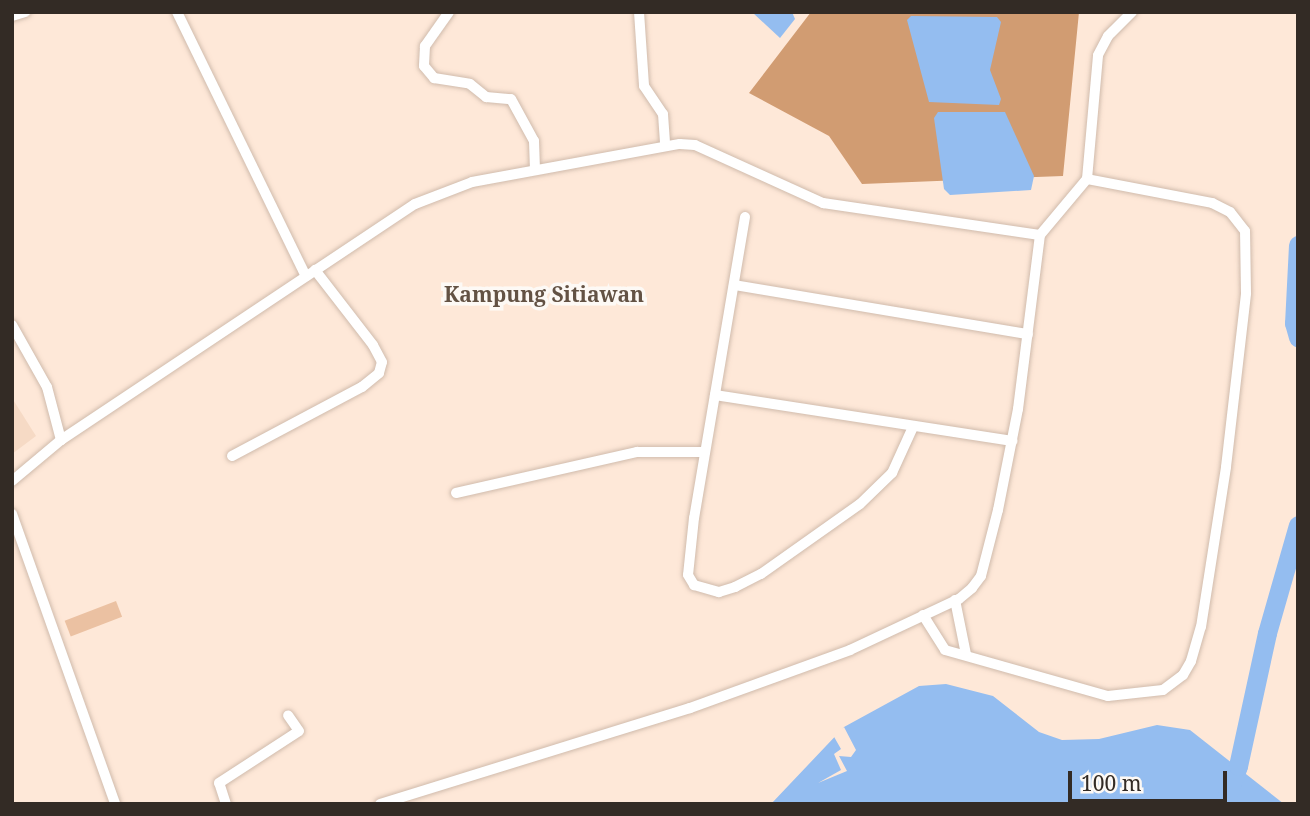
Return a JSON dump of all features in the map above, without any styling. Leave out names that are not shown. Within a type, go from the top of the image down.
[{"type":"street","points":[[12,16],[26,12]]},
{"type":"street","points":[[177,12],[311,273],[373,345],[382,362],[379,373],[362,387],[232,456]]},
{"type":"street","points":[[449,12],[425,46],[424,65],[434,78],[470,84],[486,97],[510,99],[534,141],[535,170]]},
{"type":"street","points":[[639,12],[644,86],[663,114],[665,145]]},
{"type":"street","points":[[380,804],[690,708],[850,650],[955,600],[981,576],[1012,440],[1040,235],[1087,179],[1098,55],[1108,36],[1132,12]]},
{"type":"street","points":[[12,481],[61,440],[311,273],[436,194],[535,170],[665,145],[695,145],[823,203],[1040,235]]},
{"type":"street","points":[[923,615],[945,650],[1085,691],[1108,696],[1149,693],[1163,690],[1183,675],[1201,627],[1244,318],[1245,231],[1230,212],[1212,203],[1087,179]]},
{"type":"street","points":[[745,217],[705,452],[688,575],[703,591],[719,593],[761,574],[877,490],[904,454],[913,426]]},
{"type":"street","points":[[734,285],[1028,334]]},
{"type":"street","points":[[12,325],[47,387],[61,440]]},
{"type":"street","points":[[715,394],[1012,440]]},
{"type":"street","points":[[456,494],[637,452],[705,452]]},
{"type":"street","points":[[12,514],[115,804]]},
{"type":"street","points":[[955,600],[966,654]]},
{"type":"street","points":[[226,804],[219,783],[299,731],[288,715]]},
{"type":"shaded area","points":[[811,12],[1079,12],[1063,176],[862,184],[829,136],[749,93]]},
{"type":"shaded area","points":[[12,398],[36,436],[12,454]]},
{"type":"shaded area","points":[[116,601],[122,617],[71,637],[65,621]]},
{"type":"water","points":[[752,12],[792,12],[795,19],[780,38]]},
{"type":"water","points":[[911,16],[997,17],[1001,22],[990,70],[1001,99],[999,105],[929,102],[907,20]]},
{"type":"water","points":[[938,112],[1005,112],[1034,176],[1031,190],[950,195],[944,189],[934,118]]},
{"type":"water","points":[[946,684],[993,696],[1039,732],[1062,740],[1099,739],[1157,725],[1190,730],[1284,804],[771,804],[844,727],[919,686]]},
{"type":"pier","points":[[844,727],[856,750],[851,757],[839,756],[847,771],[818,783],[841,770],[834,754],[841,749],[833,735]]},
{"type":"waterway","points":[[1298,245],[1294,323],[1298,337]]},
{"type":"waterway","points":[[1224,804],[1238,766],[1267,633],[1298,525]]},
{"type":"district","name":"Kampung Sitiawan","points":[[544,294]]}]
